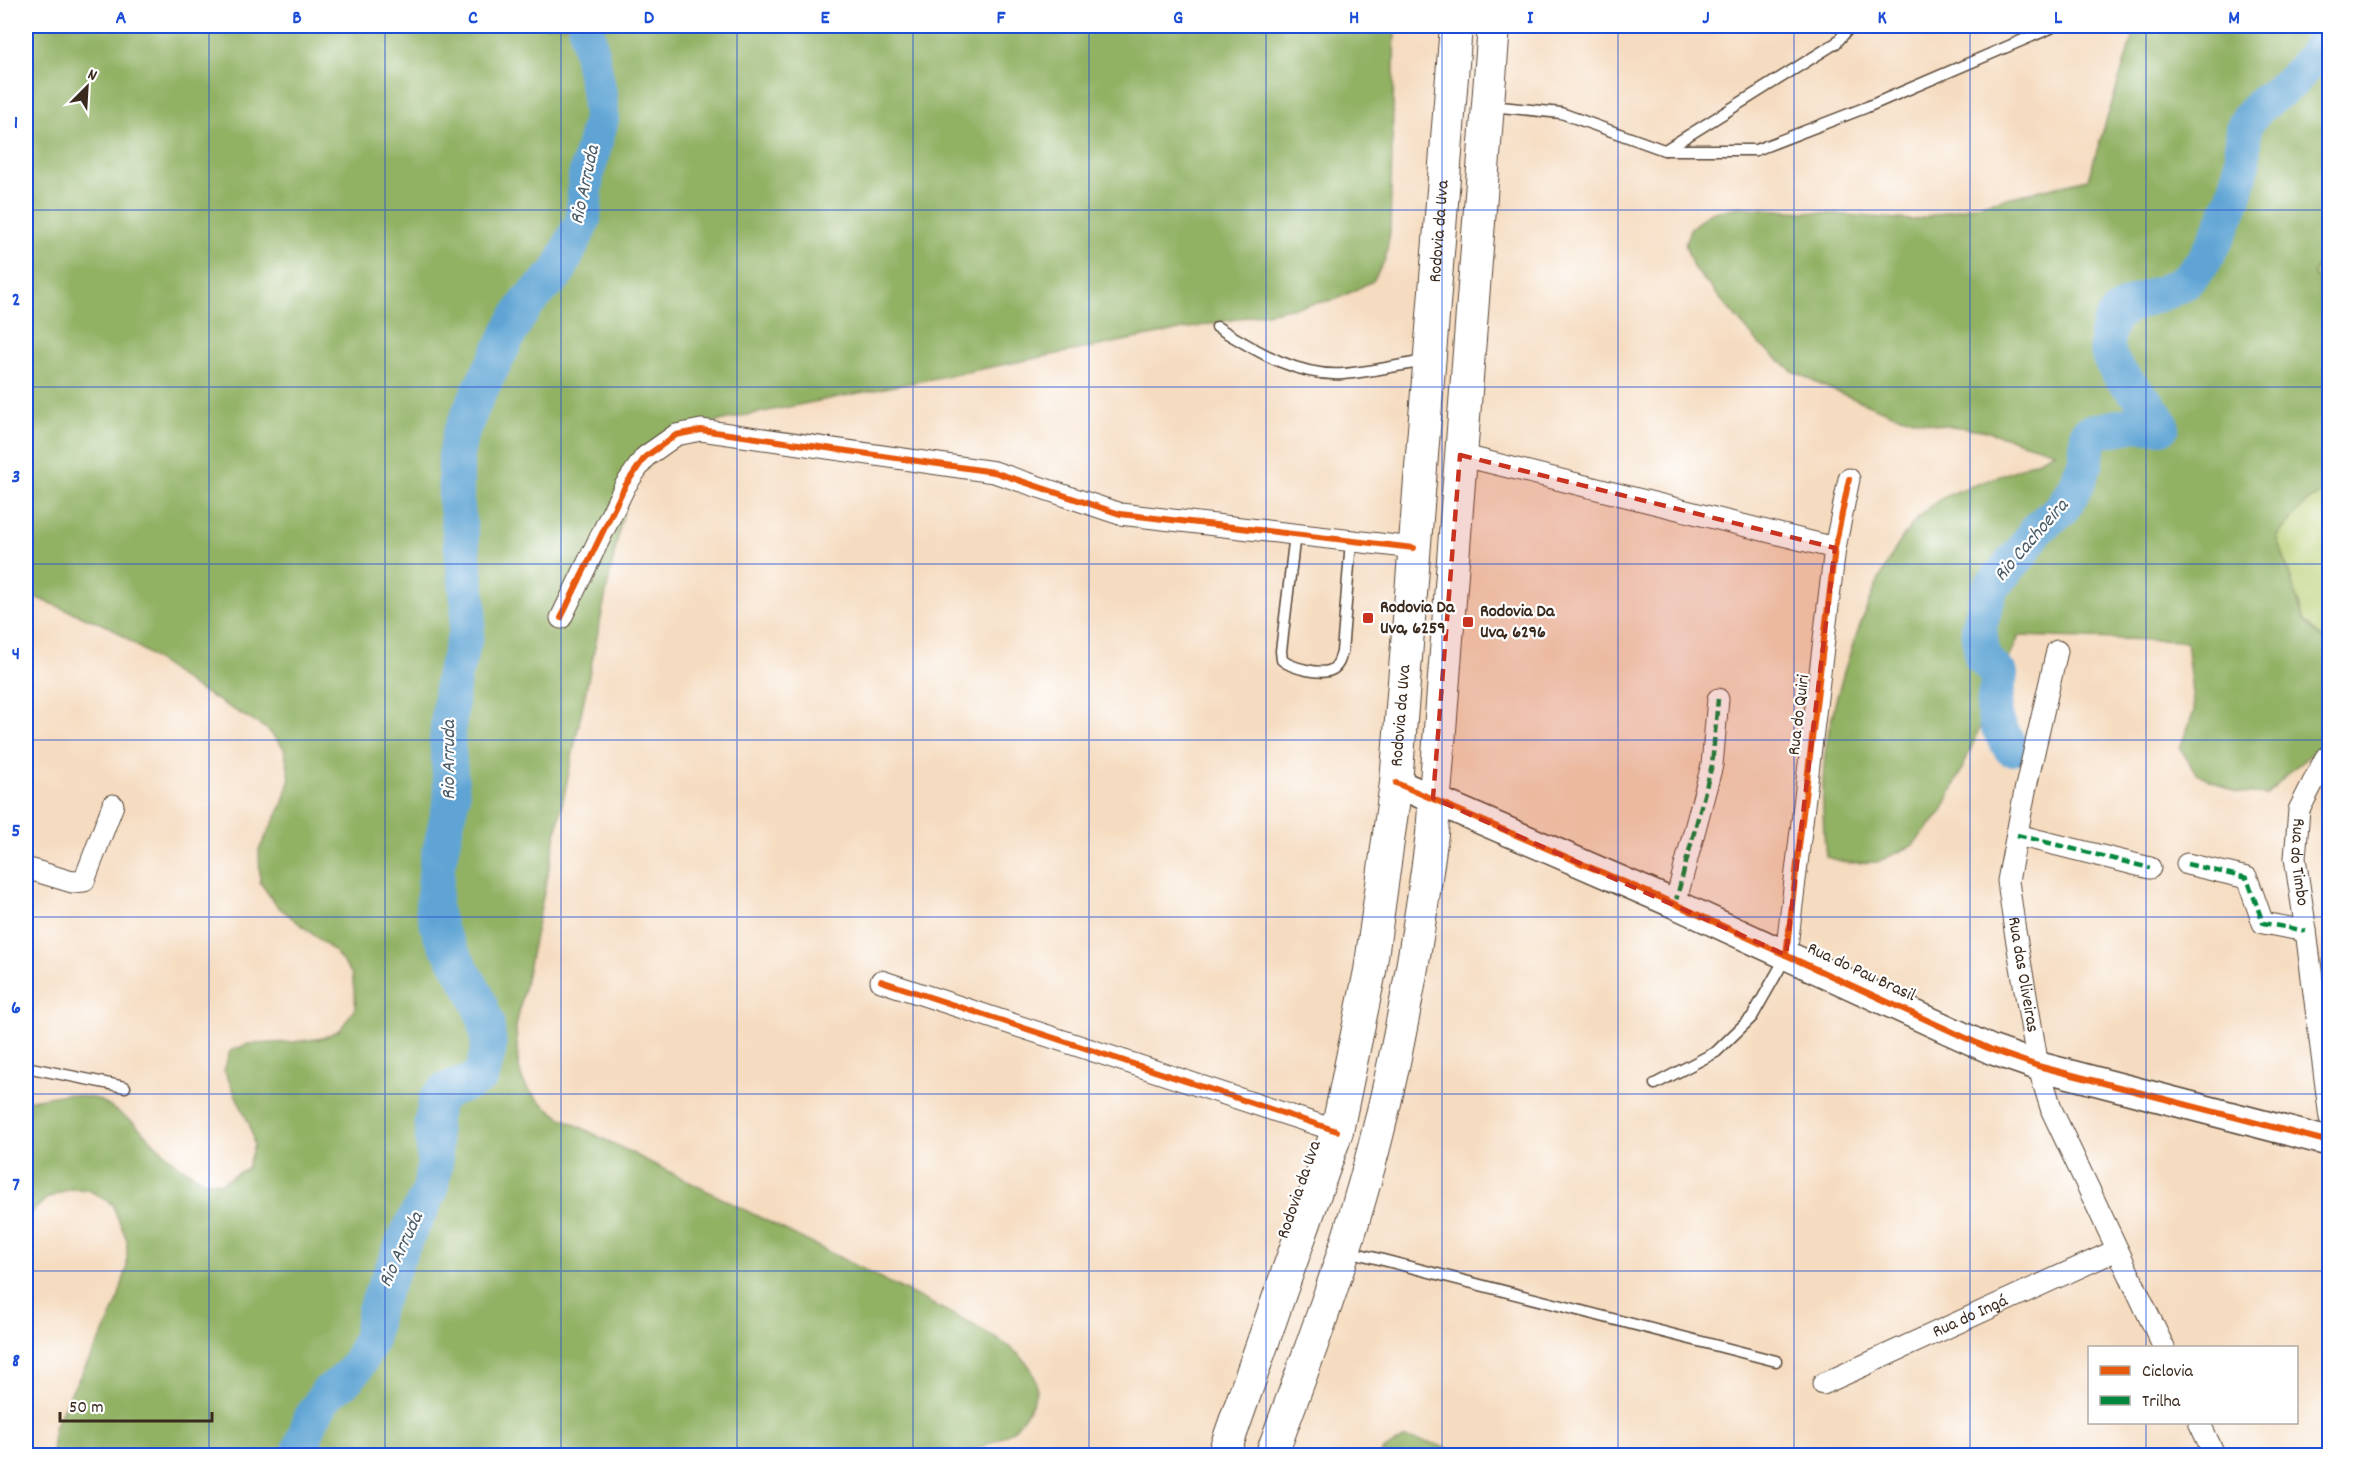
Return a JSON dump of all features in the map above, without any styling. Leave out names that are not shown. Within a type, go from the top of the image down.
[{"type":"main road","name":"Rodovia da Uva","points":[[1223,1455],[1337,1131],[1370,971],[1396,783],[1456,26]]},
{"type":"main road","points":[[1271,1455],[1322,1319],[1366,1178],[1398,1047],[1420,922],[1432,834],[1494,26]]},
{"type":"street","points":[[561,618],[625,486],[645,457],[676,435],[701,430],[994,472],[1120,514],[1414,548]]},
{"type":"street","points":[[1460,455],[1835,548]]},
{"type":"street","name":"Rua do Quiri","points":[[1786,955],[1835,548],[1849,479]]},
{"type":"street","name":"Rua das Oliveiras","points":[[2057,651],[2025,791],[2008,881],[2038,1066],[2052,1111],[2163,1346]]},
{"type":"street","points":[[1675,904],[1712,765],[1718,699]]},
{"type":"street","name":"Rua do Timbo","points":[[2330,755],[2325,759],[2299,810],[2295,858],[2330,1118]]},
{"type":"street","name":"Rua do Pau Brasil","points":[[1396,783],[1675,904],[1992,1050],[2038,1066],[2330,1142]]},
{"type":"street","points":[[26,868],[72,882],[84,880],[88,875],[113,806]]},
{"type":"street","points":[[2017,835],[2150,868]]},
{"type":"street","points":[[2187,864],[2247,878],[2263,923],[2306,931]]},
{"type":"street","points":[[881,981],[1337,1131]]},
{"type":"street","name":"Rua do Ingá","points":[[1823,1384],[2117,1250]]},
{"type":"street","points":[[2200,1424],[2215,1455]]},
{"type":"lane","points":[[1664,150],[1836,43],[1851,26]]},
{"type":"lane","points":[[1488,105],[1561,113],[1664,150],[1756,150],[1867,107],[2053,26]]},
{"type":"lane","points":[[1218,327],[1256,351],[1309,372],[1342,374],[1429,361]]},
{"type":"lane","points":[[1295,534],[1281,651],[1282,660],[1289,666],[1326,672],[1335,668],[1340,662],[1342,652],[1351,541]]},
{"type":"lane","points":[[1655,1084],[1716,1053],[1752,1017],[1786,955]]},
{"type":"lane","points":[[26,1067],[125,1087]]},
{"type":"lane","points":[[1344,1250],[1776,1361]]},
{"type":"highlighted area","points":[[1460,455],[1835,548],[1786,955],[1433,798]]},
{"type":"green space","points":[[26,26],[1395,26],[1390,233],[1385,260],[1373,281],[1337,299],[727,419],[684,431],[631,483],[620,526],[516,1027],[518,1059],[523,1080],[535,1097],[560,1117],[968,1322],[1009,1347],[1031,1368],[1036,1381],[1035,1396],[1027,1412],[1013,1430],[963,1456],[52,1455],[54,1428],[104,1333],[117,1303],[127,1267],[127,1240],[112,1204],[89,1190],[70,1189],[46,1199],[26,1218],[26,1101],[66,1094],[98,1099],[133,1122],[175,1163],[202,1180],[221,1183],[247,1168],[254,1145],[250,1126],[224,1070],[230,1051],[248,1044],[323,1038],[340,1030],[356,1007],[352,974],[335,952],[276,905],[260,882],[259,850],[282,805],[290,778],[284,748],[267,729],[193,686],[112,628],[37,598],[26,585]]},
{"type":"green space","points":[[2136,26],[2329,26],[2329,233],[2313,275],[2329,290],[2329,489],[2306,502],[2277,536],[2304,621],[2329,645],[2329,740],[2293,769],[2267,795],[2237,793],[2196,773],[2180,748],[2194,711],[2186,641],[2019,636],[1941,813],[1912,846],[1877,862],[1849,863],[1826,857],[1823,794],[1824,761],[1829,730],[1853,644],[1865,612],[1894,552],[1910,528],[1927,509],[1941,499],[2055,452],[1982,430],[1935,424],[1892,414],[1825,387],[1793,371],[1760,345],[1693,267],[1685,244],[1690,229],[1709,213],[1738,207],[1913,220],[2088,179]]},
{"type":"green space","points":[[2329,233],[2329,290],[2313,275]]},
{"type":"green space","points":[[2329,489],[2329,645],[2304,621],[2277,536],[2306,502]]},
{"type":"green space","points":[[1405,1438],[1435,1444],[1465,1455],[1382,1455],[1382,1451]]},
{"type":"waterway","name":"Rio Arruda","points":[[298,1456],[311,1419],[327,1393],[344,1381],[355,1369],[366,1349],[371,1336],[375,1310],[406,1237],[430,1191],[435,1162],[432,1121],[437,1099],[447,1090],[471,1082],[482,1075],[489,1047],[486,1022],[475,993],[440,933],[433,906],[437,866],[452,796],[447,740],[453,678],[466,634],[469,607],[456,499],[456,456],[460,435],[477,396],[516,320],[528,302],[558,272],[583,220],[586,176],[601,119],[599,94],[586,26]]},
{"type":"waterway","name":"Rio Cachoeira","points":[[2011,748],[1996,721],[1994,705],[2000,675],[1982,657],[1979,627],[1990,588],[2022,552],[2037,529],[2061,509],[2072,494],[2086,462],[2088,433],[2135,424],[2162,426],[2156,415],[2114,366],[2107,344],[2108,329],[2114,317],[2124,309],[2185,281],[2205,258],[2222,227],[2235,193],[2242,163],[2246,123],[2261,105],[2298,75],[2330,33]]},
{"type":"marked path","points":[[1675,904],[1712,765],[1718,699]]},
{"type":"marked path","points":[[2017,835],[2150,868]]},
{"type":"marked path","points":[[2187,864],[2247,878],[2263,923],[2306,931]]},
{"type":"cycle path","points":[[561,618],[625,486],[645,457],[676,435],[701,430],[994,472],[1120,514],[1414,548]]},
{"type":"cycle path","points":[[1786,955],[1835,548],[1849,479]]},
{"type":"cycle path","points":[[1396,783],[1675,904],[1992,1050],[2038,1066],[2330,1142]]},
{"type":"cycle path","points":[[881,981],[1337,1131]]},
{"type":"place","name":"Rodovia Da Uva, 6259","points":[[1368,618]]},
{"type":"place","name":"Rodovia Da Uva, 6296","points":[[1468,622]]}]
